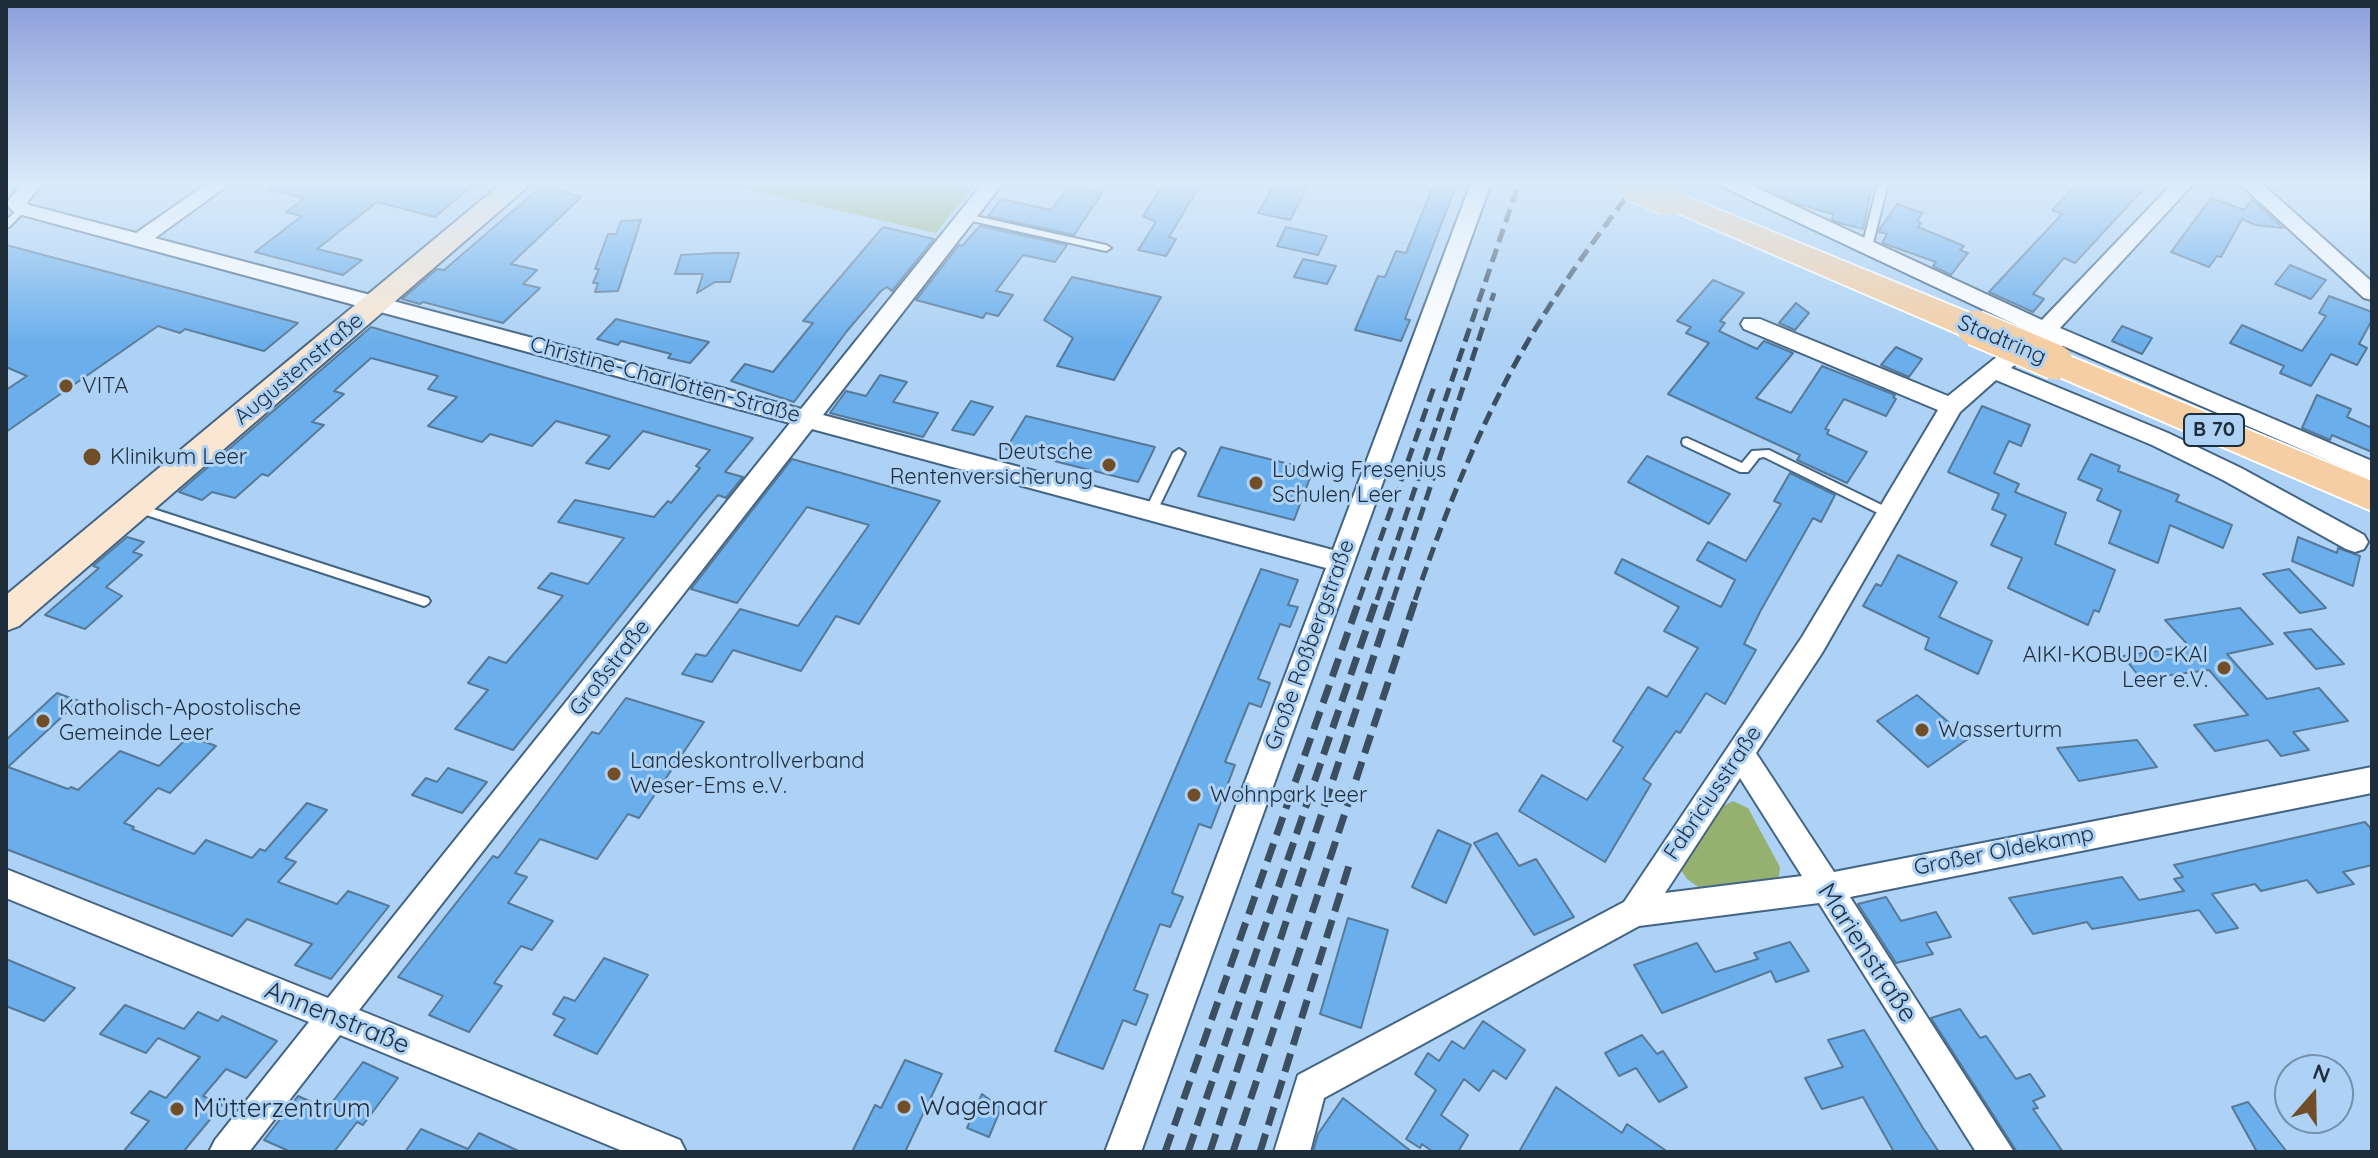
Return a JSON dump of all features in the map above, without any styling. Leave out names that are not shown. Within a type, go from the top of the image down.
[{"type":"main road","name":"Stadtring","points":[[1760,237],[1975,328],[2044,344],[2372,497]]},
{"type":"street","name":"Christine-Charlotten-Straße","points":[[128,237],[1341,562]]},
{"type":"street","points":[[139,240],[143,237]]},
{"type":"street","name":"Augustenstraße","points":[[6,616],[455,237]]},
{"type":"street","name":"Großstraße","points":[[227,1152],[950,237]]},
{"type":"street","name":"Große Roßbergstraße","points":[[1123,1152],[1461,237]]},
{"type":"street","points":[[1846,237],[2044,344],[2266,425],[2372,471]]},
{"type":"street","name":"Fabriciusstraße","points":[[1292,1152],[1310,1087],[1635,912],[1812,645],[1952,407],[1994,370],[2044,344],[2137,237]]},
{"type":"street","points":[[2309,237],[2372,293]]},
{"type":"street","points":[[1752,324],[1952,407]]},
{"type":"street","points":[[1994,370],[2232,474],[2355,542]]},
{"type":"street","name":"Marienstraße","points":[[1740,753],[1996,1152]]},
{"type":"street","name":"Großer Oldekamp","points":[[1635,912],[1824,888],[2372,780]]},
{"type":"street","name":"Annenstraße","points":[[6,883],[668,1152]]},
{"type":"lane","points":[[1057,237],[1106,248]]},
{"type":"lane","points":[[1867,247],[1869,237]]},
{"type":"lane","points":[[1687,442],[1744,469],[1756,454],[1765,453],[1890,514]]},
{"type":"lane","points":[[1151,511],[1179,453]]},
{"type":"lane","points":[[135,507],[424,601]]},
{"type":"green space","points":[[1733,801],[1748,808],[1780,867],[1779,876],[1773,882],[1701,889],[1687,879],[1679,867],[1723,806]]},
{"type":"building","points":[[275,237],[332,237],[317,249],[362,260],[343,275],[255,252]]},
{"type":"building","points":[[482,237],[539,237],[511,264],[537,270],[523,284],[540,288],[503,323],[402,299],[437,269],[444,270]]},
{"type":"building","points":[[607,237],[635,237],[618,291],[595,292],[598,283],[593,283],[599,269],[595,269]]},
{"type":"building","points":[[874,237],[934,239],[892,291],[887,287],[881,291],[794,402],[731,381],[745,364],[773,372],[813,323],[803,321]]},
{"type":"building","points":[[970,237],[1031,237],[1067,245],[1055,262],[1023,255],[996,291],[1013,295],[998,316],[986,313],[983,318],[916,300],[959,245],[962,246]]},
{"type":"building","points":[[1146,237],[1176,239],[1166,256],[1138,250]]},
{"type":"building","points":[[1281,237],[1327,237],[1318,255],[1277,246]]},
{"type":"building","points":[[1412,237],[1436,237],[1405,319],[1410,320],[1401,341],[1355,330],[1378,276],[1385,277],[1396,251],[1406,253]]},
{"type":"building","points":[[1885,237],[1942,237],[1964,246],[1960,250],[1968,253],[1951,275],[1933,266],[1936,262],[1882,243]]},
{"type":"building","points":[[2040,237],[2099,237],[2075,263],[2064,258],[2033,294],[2044,299],[2033,312],[1989,292]]},
{"type":"building","points":[[2182,237],[2232,237],[2221,257],[2217,256],[2209,267],[2171,252]]},
{"type":"building","points":[[6,245],[298,323],[264,351],[185,329],[180,333],[158,326],[6,432],[6,390],[27,376],[6,367]]},
{"type":"building","points":[[739,253],[730,282],[715,282],[697,293],[703,274],[675,274],[681,255]]},
{"type":"building","points":[[1303,259],[1336,266],[1327,284],[1294,277]]},
{"type":"building","points":[[2290,265],[2326,280],[2311,299],[2275,284]]},
{"type":"building","points":[[1072,277],[1161,297],[1114,380],[1057,366],[1073,338],[1044,320]]},
{"type":"building","points":[[1713,280],[1744,293],[1720,321],[1725,323],[1719,331],[1757,349],[1764,341],[1793,353],[1756,398],[1791,413],[1822,366],[1895,395],[1893,397],[1896,399],[1886,416],[1844,399],[1825,429],[1829,430],[1827,434],[1867,452],[1847,483],[1797,460],[1800,455],[1668,394],[1709,343],[1686,333],[1691,327],[1677,321]]},
{"type":"building","points":[[2329,296],[2372,312],[2372,320],[2359,344],[2367,348],[2357,365],[2331,354],[2311,386],[2280,373],[2284,366],[2230,343],[2242,325],[2302,351],[2326,316],[2319,313]]},
{"type":"building","points":[[1796,303],[1809,313],[1795,330],[1779,323]]},
{"type":"building","points":[[616,319],[709,342],[690,363],[668,358],[671,354],[621,341],[618,345],[597,339]]},
{"type":"building","points":[[2122,326],[2152,338],[2142,354],[2112,341]]},
{"type":"building","points":[[371,327],[753,438],[725,472],[743,477],[726,498],[718,495],[513,750],[455,729],[488,690],[468,683],[489,657],[506,663],[563,596],[538,588],[551,573],[588,584],[624,538],[558,522],[575,500],[654,517],[668,501],[671,503],[700,468],[696,466],[710,450],[643,431],[609,469],[586,463],[610,436],[556,421],[532,446],[490,434],[482,442],[428,426],[457,397],[428,389],[438,376],[371,358],[334,391],[344,394],[312,422],[324,425],[268,476],[262,474],[235,498],[212,492],[202,500],[179,492]]},
{"type":"building","points":[[1896,347],[1922,359],[1909,377],[1881,365]]},
{"type":"building","points":[[880,375],[907,382],[893,402],[938,413],[923,437],[830,413],[846,391],[866,396]]},
{"type":"building","points":[[2317,395],[2351,409],[2347,417],[2372,428],[2372,452],[2332,435],[2330,440],[2302,428]]},
{"type":"building","points":[[971,401],[993,407],[974,435],[952,430]]},
{"type":"building","points":[[1982,406],[2030,425],[2021,446],[2009,441],[1994,473],[2019,484],[2015,492],[2066,513],[2055,544],[2115,570],[2099,612],[2094,610],[2088,625],[2008,588],[2022,558],[1991,545],[2006,515],[1992,509],[1999,494],[1948,472]]},
{"type":"building","name":"Deutsche Rentenversicherung","points":[[1026,416],[1155,447],[1138,482],[1006,449]]},
{"type":"building","name":"Ludwig Fresenius Schulen Leer","points":[[1221,447],[1313,470],[1294,520],[1198,496]]},
{"type":"building","points":[[2091,454],[2120,466],[2118,471],[2179,495],[2176,501],[2232,525],[2223,548],[2170,525],[2158,563],[2109,543],[2121,511],[2097,500],[2102,489],[2078,479]]},
{"type":"building","points":[[1647,456],[1730,494],[1709,524],[1628,482]]},
{"type":"building","points":[[792,459],[940,501],[859,624],[836,616],[801,671],[733,650],[712,682],[682,674],[696,654],[706,656],[740,609],[798,626],[869,525],[807,507],[737,603],[691,589]]},
{"type":"building","points":[[1790,473],[1835,495],[1821,522],[1813,518],[1761,610],[1744,644],[1756,650],[1725,704],[1706,693],[1680,733],[1676,731],[1643,779],[1651,784],[1605,862],[1519,811],[1542,775],[1587,800],[1623,747],[1613,741],[1648,687],[1667,697],[1698,648],[1664,631],[1679,607],[1615,573],[1622,559],[1721,607],[1735,580],[1697,560],[1708,542],[1746,561],[1781,504],[1774,501]]},
{"type":"building","points":[[127,537],[144,542],[133,552],[142,555],[106,587],[122,596],[85,629],[45,615],[99,568],[93,566]]},
{"type":"building","points":[[2298,537],[2337,553],[2338,548],[2360,556],[2353,586],[2292,561]]},
{"type":"building","points":[[1898,555],[1957,582],[1939,617],[1992,641],[1978,674],[1925,649],[1929,638],[1863,606],[1876,584],[1881,586]]},
{"type":"building","name":"Wohnpark Leer","points":[[1261,569],[1298,580],[1288,605],[1298,607],[1290,627],[1280,624],[1258,679],[1270,683],[1261,707],[1249,703],[1225,762],[1235,765],[1211,828],[1199,824],[1172,893],[1183,897],[1170,927],[1160,924],[1134,990],[1148,995],[1136,1025],[1123,1020],[1103,1069],[1055,1051]]},
{"type":"building","points":[[2289,569],[2326,608],[2300,613],[2263,574]]},
{"type":"building","points":[[2240,608],[2273,644],[2227,654],[2267,699],[2319,688],[2348,721],[2293,732],[2309,750],[2281,756],[2268,740],[2215,751],[2194,725],[2248,715],[2209,670],[2141,679],[2123,656],[2189,646],[2165,620]]},
{"type":"building","points":[[2311,629],[2344,664],[2316,669],[2284,633]]},
{"type":"building","points":[[57,693],[79,701],[8,767],[78,790],[120,751],[159,766],[189,736],[216,746],[170,793],[158,788],[124,823],[134,827],[132,829],[194,854],[206,840],[252,858],[260,849],[265,851],[307,803],[327,810],[285,858],[296,862],[278,882],[337,904],[348,891],[389,906],[331,979],[295,965],[312,944],[247,919],[232,936],[6,849],[6,740]]},
{"type":"building","name":"Wasserturm","points":[[1917,695],[1968,739],[1928,767],[1877,721]]},
{"type":"building","points":[[626,698],[704,722],[639,818],[628,814],[597,859],[540,839],[515,873],[527,877],[508,903],[553,921],[532,950],[521,946],[494,983],[502,986],[469,1032],[429,1015],[443,996],[398,977],[493,856],[498,858],[592,732],[599,734]]},
{"type":"building","points":[[2137,740],[2157,767],[2079,781],[2057,748]]},
{"type":"building","points":[[448,768],[487,782],[462,813],[412,795],[426,778],[437,782]]},
{"type":"building","points":[[2365,822],[2372,830],[2372,865],[2343,872],[2354,884],[2318,893],[2307,880],[2261,891],[2255,884],[2212,894],[2238,928],[2216,933],[2199,910],[2092,929],[2087,922],[2033,934],[2009,898],[2122,877],[2139,900],[2184,891],[2174,879],[2183,877],[2174,865]]},
{"type":"building","points":[[1438,830],[1471,845],[1446,903],[1412,887]]},
{"type":"building","points":[[1497,833],[1519,866],[1536,859],[1574,917],[1534,935],[1474,843]]},
{"type":"building","points":[[1886,897],[1901,921],[1936,912],[1951,937],[1926,943],[1933,954],[1896,963],[1858,904]]},
{"type":"building","points":[[1348,918],[1388,930],[1361,1028],[1320,1014]]},
{"type":"building","points":[[1790,942],[1809,971],[1776,982],[1771,971],[1662,1013],[1634,965],[1697,943],[1715,972],[1758,959],[1754,953]]},
{"type":"building","points":[[604,958],[648,975],[597,1054],[554,1035],[565,1019],[553,1014],[564,997],[575,1001]]},
{"type":"building","points":[[6,959],[75,988],[44,1021],[6,1006]]},
{"type":"building","points":[[125,1005],[184,1029],[198,1012],[218,1021],[222,1016],[277,1041],[246,1078],[226,1069],[203,1096],[222,1105],[183,1152],[123,1152],[149,1121],[131,1113],[150,1091],[166,1098],[200,1057],[158,1038],[146,1053],[100,1034]]},
{"type":"building","points":[[1960,1009],[1980,1038],[1986,1036],[2016,1079],[2030,1074],[2045,1096],[2033,1101],[2038,1108],[2033,1109],[2063,1152],[2017,1152],[1931,1018]]},
{"type":"building","points":[[1483,1021],[1525,1050],[1506,1079],[1493,1070],[1479,1091],[1464,1079],[1441,1115],[1468,1135],[1458,1152],[1433,1152],[1422,1144],[1420,1148],[1406,1139],[1436,1090],[1415,1074],[1428,1053],[1439,1061],[1452,1041],[1464,1049]]},
{"type":"building","points":[[1864,1030],[1939,1152],[1894,1152],[1863,1097],[1822,1109],[1805,1078],[1843,1067],[1828,1040]]},
{"type":"building","points":[[1642,1035],[1657,1054],[1663,1051],[1687,1087],[1659,1102],[1636,1068],[1619,1076],[1605,1053]]},
{"type":"building","name":"Wagenaar","points":[[905,1060],[942,1074],[905,1152],[852,1152],[875,1105],[881,1108]]},
{"type":"building","points":[[363,1062],[398,1078],[363,1125],[357,1122],[334,1152],[291,1152],[264,1140],[298,1096],[327,1109]]},
{"type":"building","points":[[1556,1087],[1622,1133],[1627,1124],[1668,1152],[1519,1152]]},
{"type":"building","points":[[982,1094],[1001,1108],[989,1137],[967,1128]]},
{"type":"building","points":[[1343,1098],[1412,1152],[1313,1152],[1318,1134]]},
{"type":"building","points":[[2248,1102],[2287,1152],[2257,1152],[2232,1107]]},
{"type":"building","points":[[421,1129],[468,1149],[479,1133],[521,1152],[405,1152]]},
{"type":"railway","points":[[1377,600],[1501,237]]},
{"type":"railway","points":[[1415,600],[1460,480],[1486,421],[1543,317],[1597,237]]},
{"type":"railway","points":[[1393,600],[1494,293]]},
{"type":"railway","points":[[1359,600],[1434,387]]},
{"type":"railway","points":[[1165,1152],[1360,598]]},
{"type":"railway","points":[[1188,1152],[1377,598]]},
{"type":"railway","points":[[1210,1152],[1393,598]]},
{"type":"railway","points":[[1233,1152],[1416,598]]},
{"type":"railway","points":[[1260,1152],[1351,859]]},
{"type":"place","name":"VITA","points":[[66,386]]},
{"type":"place","name":"Klinikum Leer","points":[[92,457]]},
{"type":"place","name":"Deutsche Rentenversicherung","points":[[1109,465]]},
{"type":"place","name":"Ludwig Fresenius Schulen Leer","points":[[1256,483]]},
{"type":"place","name":"AIKI-KOBUDO-KAI Leer e.V.","points":[[2224,668]]},
{"type":"place","name":"Katholisch-Apostolische Gemeinde Leer","points":[[43,721]]},
{"type":"place","name":"Wasserturm","points":[[1922,730]]},
{"type":"place","name":"Landeskontrollverband Weser-Ems e.V.","points":[[614,774]]},
{"type":"place","name":"Wohnpark Leer","points":[[1194,795]]},
{"type":"place","name":"Wagenaar","points":[[904,1107]]},
{"type":"place","name":"Mütterzentrum","points":[[177,1109]]}]
